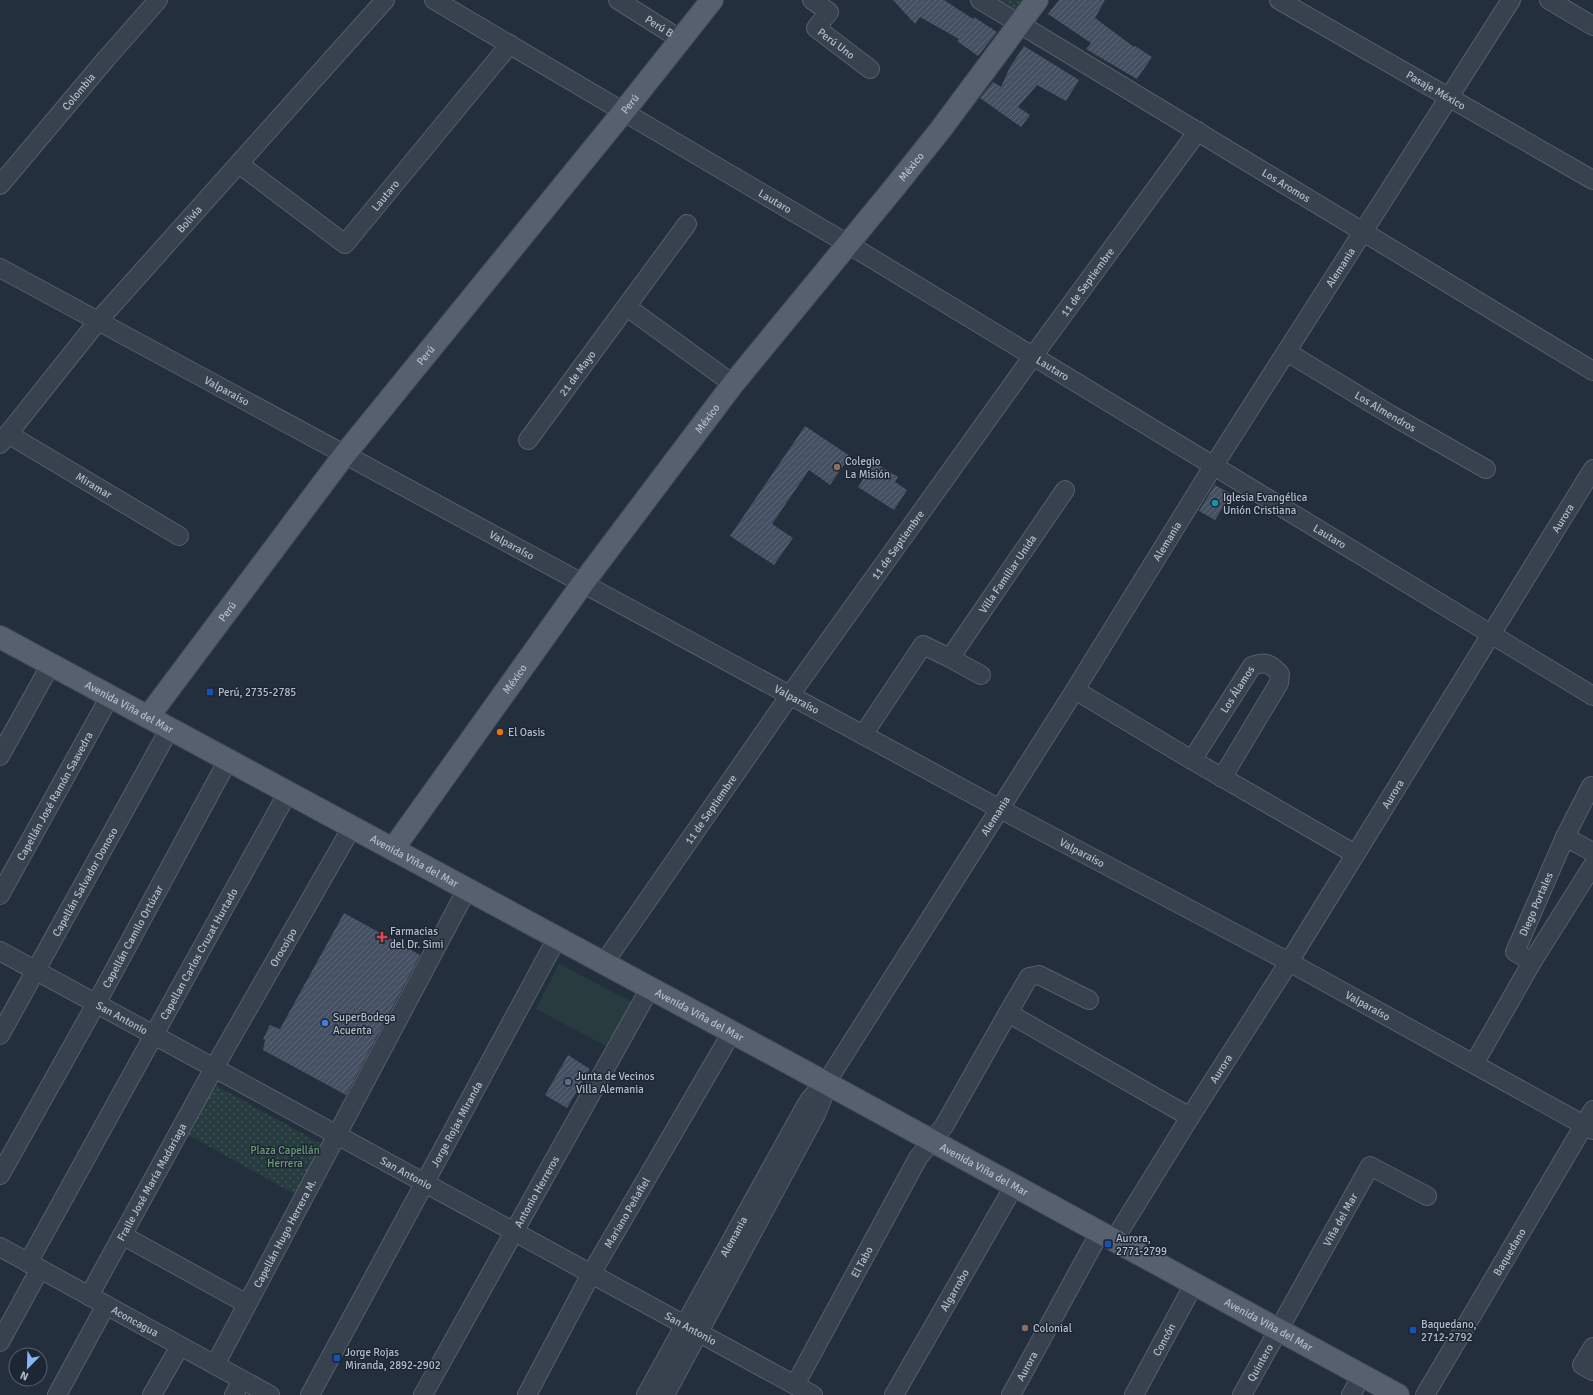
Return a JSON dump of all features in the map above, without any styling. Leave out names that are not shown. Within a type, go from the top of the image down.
[{"type":"main road","name":"Perú","points":[[148,717],[345,454],[624,111],[712,0]]},
{"type":"main road","name":"México","points":[[393,849],[583,583],[733,384],[941,129],[1018,23],[1037,0]]},
{"type":"main road","name":"Avenida Viña del Mar","points":[[0,637],[932,1140],[1398,1395]]},
{"type":"street","name":"Colombia","points":[[0,185],[106,59],[158,0]]},
{"type":"street","name":"Bolivia","points":[[4,439],[98,321],[385,0]]},
{"type":"street","name":"Lautaro","points":[[434,0],[848,244],[1593,696]]},
{"type":"street","name":"Perú B","points":[[618,0],[680,39]]},
{"type":"street","name":"Perú Uno","points":[[812,0],[829,12],[816,28],[870,70]]},
{"type":"street","name":"Los Aromos","points":[[980,0],[1593,371]]},
{"type":"street","name":"Pasaje México","points":[[1278,0],[1593,180]]},
{"type":"street","name":"Alemania","points":[[665,1395],[691,1329],[807,1103],[826,1083],[1075,690],[1214,465],[1511,0]]},
{"type":"street","points":[[1549,0],[1593,26]]},
{"type":"street","name":"Lautaro","points":[[239,164],[345,244],[510,44]]},
{"type":"street","name":"11 de Septiembre","points":[[604,963],[790,695],[1033,356],[1198,131]]},
{"type":"street","name":"21 de Mayo","points":[[528,440],[627,307],[686,224]]},
{"type":"street","name":"Valparaíso","points":[[0,268],[1000,809],[1289,962],[1474,1064],[1590,1122]]},
{"type":"street","points":[[627,307],[733,384]]},
{"type":"street","name":"Los Almendros","points":[[1287,352],[1391,415],[1486,469]]},
{"type":"street","name":"Miramar","points":[[4,439],[179,536]]},
{"type":"street","name":"Aurora","points":[[1011,1395],[1107,1236],[1190,1117],[1289,962],[1593,468]]},
{"type":"street","name":"Villa Familiar Unida","points":[[950,658],[1065,490]]},
{"type":"street","points":[[863,734],[923,645],[981,675]]},
{"type":"street","name":"Los Álamos","points":[[1192,760],[1252,666],[1260,663],[1272,665],[1280,674],[1279,683],[1222,778]]},
{"type":"street","points":[[0,756],[51,664]]},
{"type":"street","points":[[1075,690],[1222,778],[1355,854]]},
{"type":"street","name":"Capellán José Ramón Saavedra","points":[[0,895],[110,696]]},
{"type":"street","name":"Capellán Salvador Donoso","points":[[0,1035],[170,728]]},
{"type":"street","name":"Capellán Camilo Ortúzar","points":[[0,1175],[96,1004],[228,760]]},
{"type":"street","name":"Diego Portales","points":[[1532,962],[1515,952],[1565,837],[1591,786]]},
{"type":"street","name":"Capellan Carlos Cruzat Hurtado","points":[[0,1342],[34,1266],[154,1036],[288,792]]},
{"type":"street","name":"Orocoipo","points":[[214,1068],[352,827]]},
{"type":"street","points":[[1565,837],[1593,852]]},
{"type":"street","name":"Diego Portales","points":[[1474,1064],[1532,962],[1593,865]]},
{"type":"street","name":"Capellán Hugo Herrera M.","points":[[215,1365],[467,889]]},
{"type":"street","name":"Jorge Rojas Miranda","points":[[310,1395],[557,938]]},
{"type":"street","name":"San Antonio","points":[[0,951],[813,1395]]},
{"type":"street","points":[[932,1140],[944,1126],[1029,977],[1038,975],[1089,1000]]},
{"type":"street","name":"Antonio Herreros","points":[[423,1395],[650,988]]},
{"type":"street","points":[[1008,1013],[1190,1117]]},
{"type":"street","name":"Mariano Peñafiel","points":[[527,1395],[591,1274],[732,1032]]},
{"type":"street","name":"Fraile José María Madariaga","points":[[89,1296],[214,1068]]},
{"type":"street","name":"Baquedano","points":[[1426,1395],[1590,1122]]},
{"type":"street","name":"El Tabo","points":[[795,1385],[918,1158],[932,1140]]},
{"type":"street","name":"Viña del Mar","points":[[1278,1329],[1370,1166],[1427,1196]]},
{"type":"street","name":"Algarrobo","points":[[894,1395],[1014,1186]]},
{"type":"street","points":[[122,1235],[247,1304]]},
{"type":"street","name":"Aconcagua","points":[[0,1247],[215,1365],[238,1387],[270,1395]]},
{"type":"street","name":"Concón","points":[[1134,1395],[1194,1284]]},
{"type":"street","points":[[58,1395],[106,1305]]},
{"type":"street","name":"Alemania","points":[[646,1395],[691,1329]]},
{"type":"street","name":"Quintero","points":[[1242,1395],[1278,1329]]},
{"type":"street","points":[[152,1395],[180,1346]]},
{"type":"street","points":[[1588,1368],[1593,1347]]},
{"type":"street","points":[[1351,1395],[1362,1375]]},
{"type":"green space","points":[[1000,0],[1026,0],[1018,10]]},
{"type":"green space","points":[[559,964],[632,1002],[608,1047],[536,1009]]},
{"type":"green space","name":"Plaza Capellán Herrera","points":[[215,1085],[325,1146],[298,1196],[187,1134]]},
{"type":"building","points":[[893,0],[944,0],[973,19],[974,17],[997,32],[978,56],[957,41],[959,39],[920,17],[915,24]]},
{"type":"building","points":[[1059,0],[1105,0],[1095,18],[1134,47],[1135,46],[1152,57],[1137,79],[1086,49],[1091,43],[1048,14]]},
{"type":"building","points":[[1024,46],[1079,80],[1066,101],[1037,85],[1018,107],[1030,115],[1021,127],[980,98],[993,82],[1001,87],[1010,67]]},
{"type":"building","points":[[805,426],[850,456],[830,485],[809,470],[772,524],[793,538],[774,565],[730,536]]},
{"type":"building","points":[[874,462],[898,477],[895,482],[907,490],[894,510],[858,487]]},
{"type":"building","name":"Iglesia Evangélica Unión Cristiana","points":[[1215,485],[1231,494],[1215,520],[1199,511]]},
{"type":"building","points":[[344,913],[420,955],[346,1095],[263,1050],[265,1040],[263,1039],[270,1025],[280,1029]]},
{"type":"building","name":"Junta de Vecinos Villa Alemania","points":[[568,1055],[590,1069],[567,1108],[545,1095]]},
{"type":"place","name":"Colegio La Misión","points":[[837,467]]},
{"type":"place","name":"Iglesia Evangélica Unión Cristiana","points":[[1215,503]]},
{"type":"place","name":"Perú, 2735-2785","points":[[210,692]]},
{"type":"place","name":"El Oasis","points":[[500,732]]},
{"type":"place","name":"Farmacias del Dr. Simi","points":[[382,937]]},
{"type":"place","name":"SuperBodega Acuenta","points":[[325,1023]]},
{"type":"place","name":"Junta de Vecinos Villa Alemania","points":[[568,1082]]},
{"type":"place","name":"Aurora, 2771-2799","points":[[1108,1244]]},
{"type":"place","name":"Colonial","points":[[1025,1328]]},
{"type":"place","name":"Baquedano, 2712-2792","points":[[1413,1330]]},
{"type":"place","name":"Jorge Rojas Miranda, 2892-2902","points":[[337,1358]]}]
